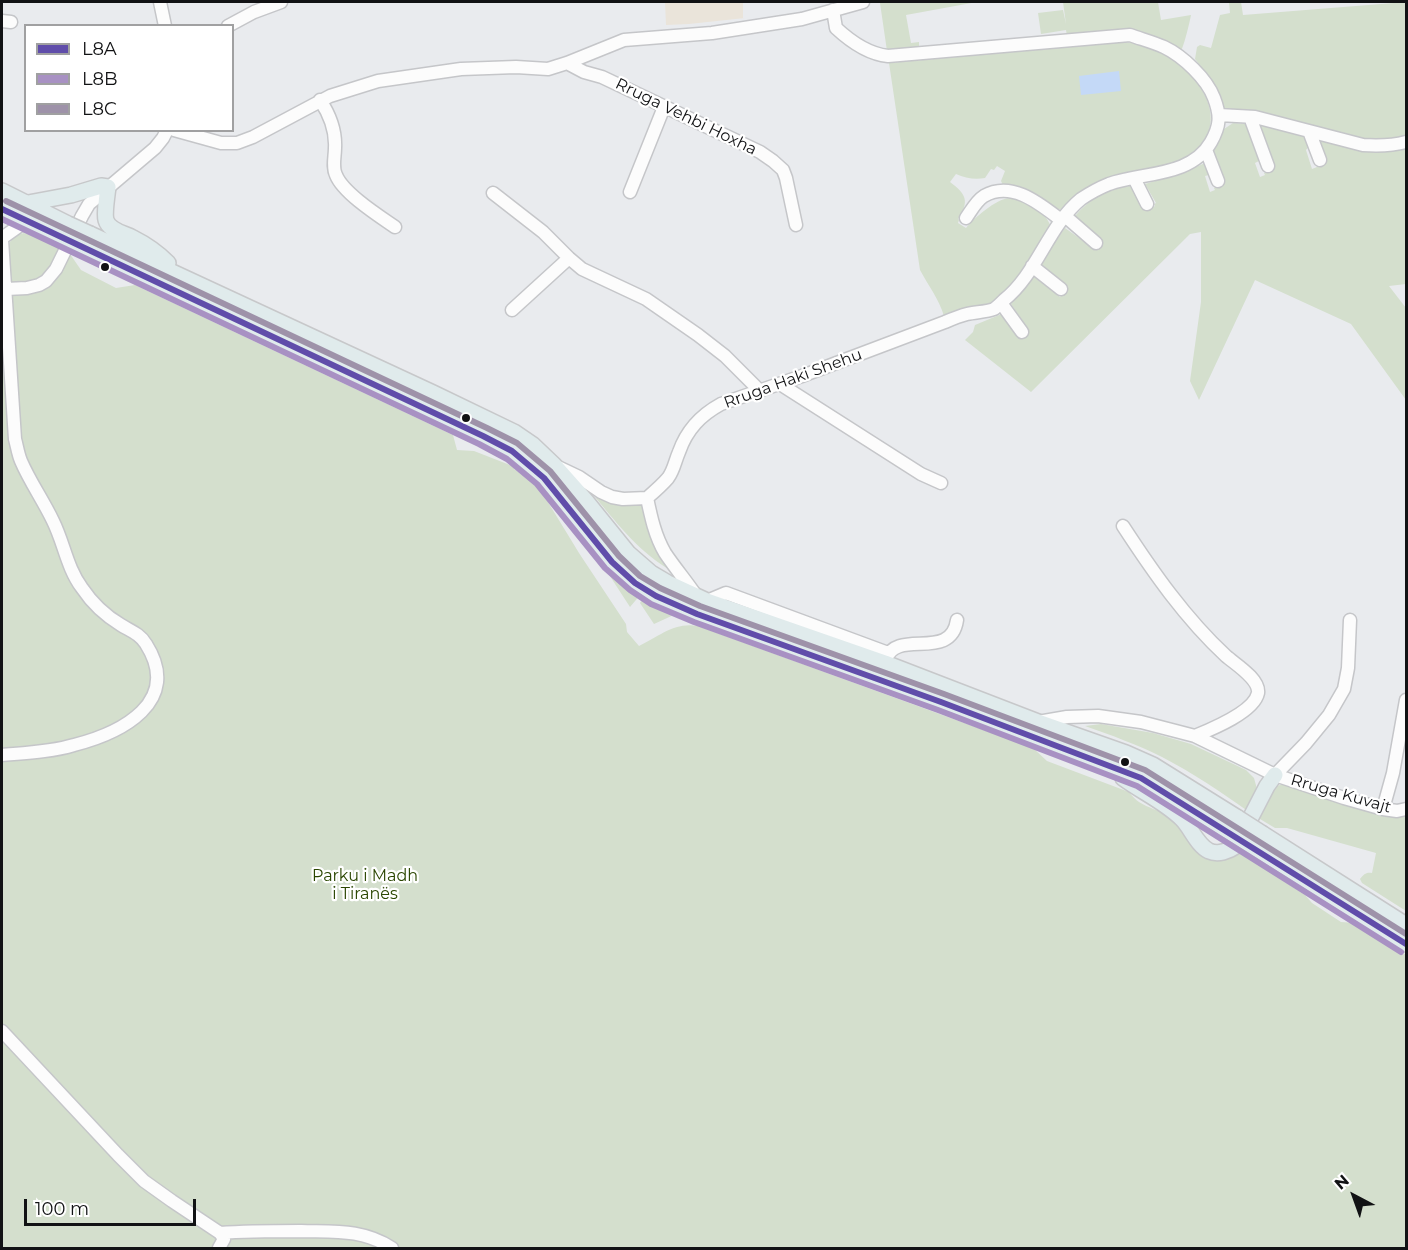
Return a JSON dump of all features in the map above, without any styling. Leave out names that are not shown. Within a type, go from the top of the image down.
[{"type":"main road","points":[[28,203],[71,195],[101,186],[108,187],[105,212],[107,224],[156,253],[183,276]]},
{"type":"main road","points":[[2,191],[513,432],[533,445],[554,465],[628,553],[651,573],[668,583],[702,599],[886,658],[1038,722],[1106,745],[1153,765],[1407,925]]},
{"type":"main road","points":[[2,209],[512,451],[544,478],[612,562],[635,583],[656,596],[697,614],[941,702],[1140,778],[1407,944]]},
{"type":"main road","points":[[1101,763],[1181,818],[1202,846],[1216,853],[1236,846],[1275,775]]},
{"type":"street","points":[[160,2],[165,24]]},
{"type":"street","points":[[232,24],[254,12],[282,2]]},
{"type":"street","points":[[182,132],[221,142],[237,143],[253,137],[320,100],[366,84],[460,69],[516,67],[548,69],[624,40],[712,33],[802,19],[863,2]]},
{"type":"street","points":[[833,10],[836,28],[843,35],[877,55],[888,56],[1130,35],[1164,47],[1176,54],[1196,72],[1211,91],[1219,115],[1218,130],[1206,150],[1191,163],[1110,184],[1090,193],[1063,218],[1018,287],[1001,303],[1022,332]]},
{"type":"street","name":"Rruga Vehbi Hoxha","points":[[567,63],[584,72],[603,77],[760,152],[773,161],[783,170],[786,178],[796,225]]},
{"type":"street","points":[[320,100],[334,127],[335,175],[348,192],[394,227]]},
{"type":"street","points":[[630,192],[664,107]]},
{"type":"street","points":[[1219,115],[1250,117],[1279,123],[1363,145],[1396,145],[1407,142]]},
{"type":"street","points":[[1250,117],[1268,166]]},
{"type":"street","points":[[1309,130],[1320,160]]},
{"type":"street","points":[[6,289],[39,285],[51,275],[89,204],[155,148],[166,132]]},
{"type":"street","points":[[1206,150],[1218,181]]},
{"type":"street","points":[[1134,178],[1147,204]]},
{"type":"street","points":[[966,218],[984,196],[1004,191],[1016,192],[1063,218],[1096,243]]},
{"type":"street","points":[[493,193],[543,232],[582,269],[646,299],[673,317],[725,356],[759,390]]},
{"type":"street","points":[[2,755],[73,746],[109,734],[145,709],[153,698],[157,683],[152,653],[145,641],[93,604],[80,586],[70,569],[55,524],[20,458],[15,439],[2,239],[19,226],[31,223]]},
{"type":"street","points":[[512,310],[569,258]]},
{"type":"street","points":[[1032,266],[1061,289]]},
{"type":"street","name":"Rruga Haki Shehu","points":[[647,498],[668,478],[687,434],[699,418],[721,404],[967,314],[994,308],[1001,303]]},
{"type":"street","points":[[780,384],[921,474],[941,483]]},
{"type":"street","points":[[554,465],[612,497],[647,498],[659,542],[702,599]]},
{"type":"street","points":[[1123,526],[1164,586],[1203,633],[1255,681],[1258,690],[1256,700],[1218,727],[1195,736]]},
{"type":"street","points":[[886,658],[896,647],[925,645],[945,640],[952,635],[957,620]]},
{"type":"street","name":"Rruga Kuvajt","points":[[1275,775],[1329,715],[1344,689],[1348,668],[1350,620]]},
{"type":"street","points":[[1383,809],[1393,773],[1407,700]]},
{"type":"street","name":"Rruga Kuvajt","points":[[1038,722],[1068,717],[1098,716],[1141,723],[1195,736],[1275,775],[1383,809],[1397,811],[1407,809]]},
{"type":"street","points":[[2,1031],[144,1181],[220,1233],[224,1239],[219,1248]]},
{"type":"street","points":[[220,1233],[261,1230],[332,1231],[370,1237],[392,1248]]},
{"type":"shaded area","points":[[665,2],[743,2],[743,18],[745,18],[666,25]]},
{"type":"green space","points":[[977,2],[906,15],[911,43],[919,42],[919,49],[887,51],[880,3]]},
{"type":"green space","points":[[1063,2],[1158,2],[1161,20],[1191,15],[1181,51],[1155,38],[1067,36],[1066,30],[1041,34],[1038,13],[1063,10],[1066,24]]},
{"type":"green space","points":[[1229,2],[1241,2],[1243,15],[1406,2],[1406,135],[1383,140],[1360,139],[1292,120],[1227,110],[1222,107],[1216,86],[1195,59],[1197,47],[1200,45],[1211,48],[1220,15],[1230,13]]},
{"type":"green space","points":[[1122,42],[1133,43],[1163,53],[1181,65],[1196,81],[1205,96],[1211,120],[1210,128],[1201,145],[1185,159],[1064,210],[1053,208],[1003,185],[1001,181],[1005,171],[997,166],[994,170],[991,169],[985,178],[970,178],[956,174],[950,182],[960,190],[965,198],[958,223],[966,228],[992,205],[1009,198],[1020,200],[1038,210],[1046,217],[1051,227],[1012,287],[1002,297],[991,303],[944,316],[920,270],[889,63]]},
{"type":"green space","points":[[1233,123],[1247,124],[1260,158],[1255,163],[1260,177],[1273,170],[1258,128],[1260,125],[1305,135],[1311,144],[1306,150],[1312,169],[1317,167],[1320,140],[1367,151],[1383,152],[1406,147],[1406,284],[1389,286],[1406,308],[1406,400],[1351,324],[1255,280],[1199,400],[1190,381],[1201,302],[1201,232],[1190,234],[1031,392],[965,340],[973,332],[975,325],[1004,313],[1020,338],[1028,333],[1029,330],[1011,304],[1033,276],[1060,297],[1067,285],[1041,262],[1065,228],[1096,250],[1102,243],[1102,239],[1075,216],[1099,196],[1130,186],[1146,211],[1156,203],[1145,184],[1182,173],[1205,163],[1210,173],[1205,176],[1210,192],[1222,185],[1213,149],[1224,129]]},
{"type":"green space","name":"Parku i Madh i Tiranës","points":[[24,233],[70,254],[81,270],[116,288],[135,285],[453,435],[457,450],[474,451],[515,467],[514,469],[533,482],[543,494],[626,624],[627,632],[639,646],[674,628],[698,626],[1033,748],[1047,761],[1129,792],[1139,802],[1169,817],[1192,847],[1204,856],[1223,860],[1241,853],[1341,922],[1355,923],[1406,955],[1406,1248],[2,1248],[2,250],[7,250],[13,238]]},
{"type":"green space","points":[[595,497],[618,505],[642,504],[673,572],[640,547]]},
{"type":"green space","points":[[593,550],[641,594],[630,607]]},
{"type":"green space","points":[[644,597],[678,613],[654,624],[640,603]]},
{"type":"green space","points":[[1101,724],[1153,733],[1191,744],[1246,770],[1254,778],[1257,789],[1249,812],[1207,783],[1162,757],[1085,726]]},
{"type":"green space","points":[[1286,783],[1406,813],[1406,911],[1362,883],[1360,879],[1363,876],[1372,873],[1376,853],[1287,828],[1275,828],[1255,816],[1274,787]]},
{"type":"water","points":[[1119,71],[1121,91],[1081,95],[1079,76]]},
{"type":"transit line","name":"L8C","points":[[6,201],[517,443],[550,471],[619,556],[640,576],[660,588],[700,606],[944,694],[1145,770],[1406,934]]},
{"type":"transit line","name":"L8A","points":[[2,209],[512,451],[544,478],[612,562],[635,583],[656,596],[697,614],[941,702],[1141,778],[1406,944]]},
{"type":"transit line","name":"L8B","points":[[2,219],[507,459],[537,484],[605,568],[630,590],[651,604],[1137,786],[1401,952]]}]
